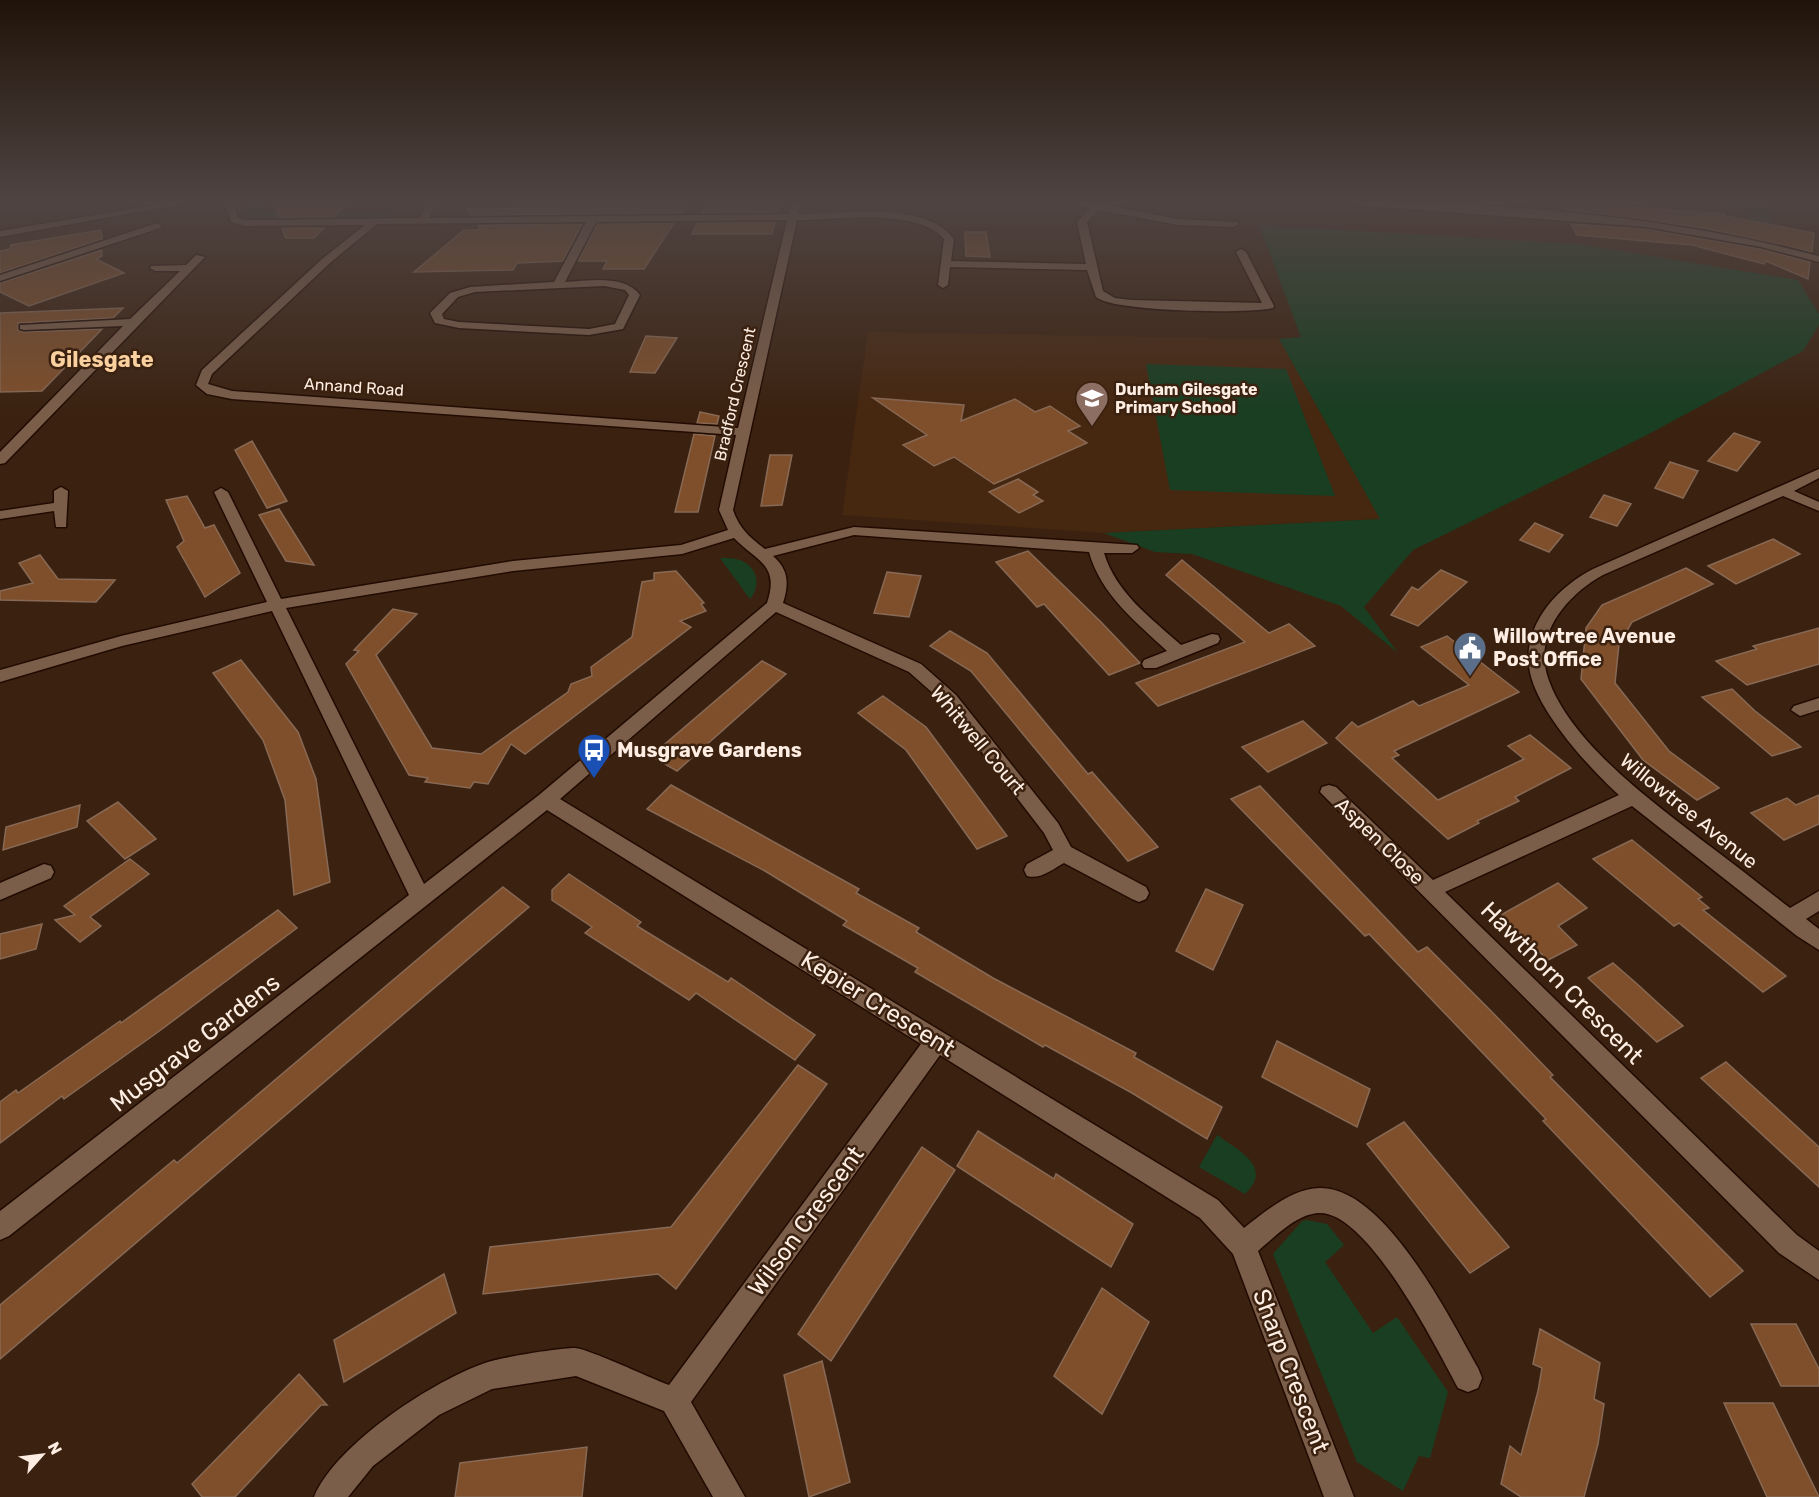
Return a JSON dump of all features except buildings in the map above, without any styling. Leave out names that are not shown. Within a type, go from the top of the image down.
[{"type":"street","points":[[0,278],[19,272]]},
{"type":"street","points":[[2,457],[185,272]]},
{"type":"street","name":"Annand Road","points":[[314,272],[206,373],[202,385],[210,391],[232,395],[743,432]]},
{"type":"street","points":[[558,285],[565,272]]},
{"type":"street","name":"Bradford Crescent","points":[[734,533],[728,523],[726,510],[780,272]]},
{"type":"street","points":[[943,285],[946,272]]},
{"type":"street","points":[[1093,272],[1097,290],[1101,296],[1125,304],[1269,306],[1251,272]]},
{"type":"street","points":[[617,284],[629,288],[635,296],[618,327],[589,332],[459,325],[439,321],[436,313],[454,295],[474,289],[558,285],[617,284]]},
{"type":"street","points":[[63,325],[73,315]]},
{"type":"street","points":[[24,327],[133,322]]},
{"type":"street","name":"Willowtree Avenue","points":[[1819,473],[1751,507],[1594,574],[1566,593],[1548,618],[1539,639],[1538,676],[1564,723],[1592,759],[1633,797],[1819,940]]},
{"type":"street","points":[[60,491],[61,524]]},
{"type":"street","points":[[1782,491],[1819,507]]},
{"type":"street","points":[[221,492],[421,899]]},
{"type":"street","points":[[0,515],[61,506]]},
{"type":"street","points":[[763,554],[854,531],[1095,548],[1132,548]]},
{"type":"street","points":[[0,676],[122,641],[275,605],[513,566],[682,549],[734,533],[775,564],[782,579],[781,591],[774,605]]},
{"type":"street","points":[[1095,548],[1098,564],[1112,586],[1179,652]]},
{"type":"street","name":"Musgrave Gardens","points":[[0,1227],[546,800],[774,605]]},
{"type":"street","name":"Whitwell Court","points":[[774,605],[915,668],[950,699],[1051,828],[1064,854]]},
{"type":"street","points":[[1150,664],[1212,639]]},
{"type":"street","points":[[1800,710],[1819,704]]},
{"type":"street","name":"Aspen Close","points":[[1329,792],[1430,890]]},
{"type":"street","points":[[1430,890],[1633,797]]},
{"type":"street","name":"Kepier Crescent","points":[[546,800],[1209,1209]]},
{"type":"street","points":[[1034,870],[1064,854],[1139,892]]},
{"type":"street","points":[[0,892],[44,872]]},
{"type":"street","name":"Hawthorn Crescent","points":[[1430,890],[1788,1244],[1819,1267]]},
{"type":"street","points":[[1790,919],[1819,900]]},
{"type":"street","name":"Wilson Crescent","points":[[674,1401],[937,1041]]},
{"type":"street","points":[[1243,1246],[1290,1210],[1322,1200],[1352,1209],[1400,1261],[1468,1378]]},
{"type":"street","name":"Sharp Crescent","points":[[1209,1209],[1243,1246],[1339,1497]]},
{"type":"street","points":[[329,1497],[363,1456],[429,1406],[490,1375],[576,1362],[674,1401],[730,1497]]},
{"type":"shaded area","name":"Durham Gilesgate Primary School","points":[[868,332],[1279,339],[1381,519],[1104,533],[842,515]]},
{"type":"green space","points":[[1277,272],[1748,272],[1798,280],[1819,314],[1819,325],[1803,351],[1645,436],[1413,550],[1364,607],[1398,653],[1341,606],[1192,554],[1155,552],[1104,533],[1380,519],[1279,339],[1301,337]]},
{"type":"green space","points":[[1146,364],[1286,369],[1335,496],[1170,490]]},
{"type":"green space","points":[[720,558],[740,560],[751,567],[756,577],[756,588],[750,599]]},
{"type":"green space","points":[[1217,1135],[1243,1153],[1254,1167],[1256,1176],[1245,1194],[1199,1167]]},
{"type":"green space","points":[[1302,1221],[1327,1224],[1344,1245],[1325,1262],[1373,1333],[1397,1317],[1448,1392],[1430,1458],[1419,1456],[1403,1491],[1357,1462],[1273,1254]]},
{"type":"place","name":"Durham Gilesgate Primary School","points":[[1092,427]]},
{"type":"place","name":"Willowtree Avenue Post Office","points":[[1470,677]]},
{"type":"place","name":"Musgrave Gardens","points":[[594,779]]},
{"type":"district","name":"Gilesgate","points":[[102,359]]}]
